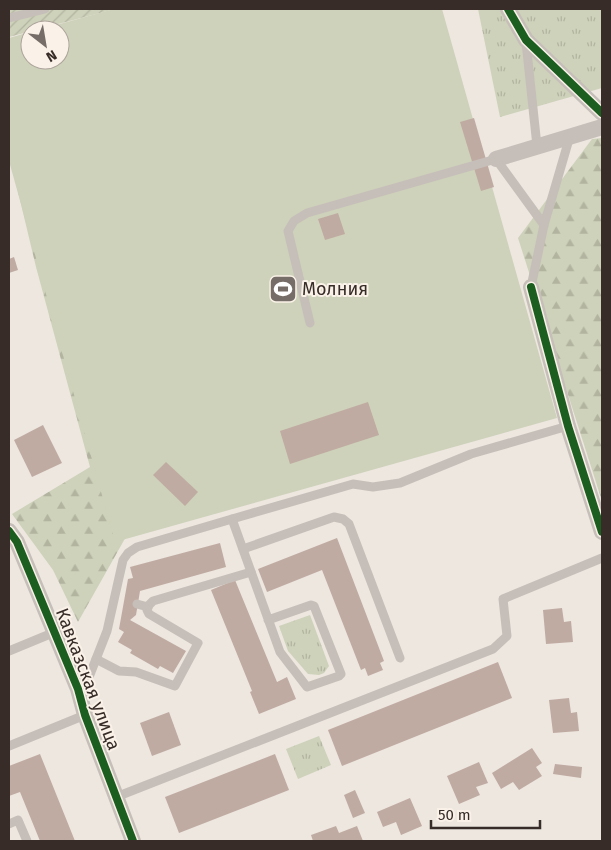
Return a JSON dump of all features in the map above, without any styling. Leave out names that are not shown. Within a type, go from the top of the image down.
[{"type":"street","points":[[508,9],[526,40],[602,113]]},
{"type":"street","points":[[496,159],[602,127]]},
{"type":"street","points":[[531,287],[568,426],[602,532]]},
{"type":"street","name":"Кавказская улица","points":[[9,531],[17,542],[78,689],[85,715],[133,841]]},
{"type":"lane","points":[[9,18],[45,9]]},
{"type":"lane","points":[[526,40],[536,146]]},
{"type":"lane","points":[[531,287],[544,225],[570,136]]},
{"type":"lane","points":[[310,323],[288,231],[294,221],[307,213],[496,159],[544,225]]},
{"type":"lane","points":[[78,689],[89,677],[107,631],[123,560],[137,547],[353,484],[373,487],[400,483],[471,454],[568,426]]},
{"type":"lane","points":[[243,549],[334,518],[343,519],[349,524],[400,658]]},
{"type":"lane","points":[[232,519],[268,620],[280,652],[304,685],[310,687],[341,674],[314,606],[311,605],[268,620]]},
{"type":"lane","points":[[116,797],[493,649],[507,636],[503,599],[602,558]]},
{"type":"lane","points":[[96,659],[119,671],[136,672],[172,686],[177,685],[198,643],[149,614],[147,612],[148,607],[153,601],[251,572]]},
{"type":"lane","points":[[114,599],[124,601]]},
{"type":"lane","points":[[137,604],[148,607]]},
{"type":"lane","points":[[9,650],[55,632]]},
{"type":"lane","points":[[9,746],[85,715]]},
{"type":"lane","points":[[9,824],[18,820],[27,841]]},
{"type":"green space","points":[[9,9],[115,9],[70,21],[20,20],[20,34],[9,37]]},
{"type":"green space","name":"Молния","points":[[114,9],[442,9],[557,418],[115,542],[9,161],[9,38],[20,35],[20,70],[70,70],[70,21]]},
{"type":"green space","points":[[478,9],[602,9],[602,88],[500,117]]},
{"type":"green space","points":[[9,126],[136,519],[78,622],[53,570],[12,514],[90,467],[36,267],[9,154]]},
{"type":"green space","points":[[602,138],[602,501],[518,238],[592,139]]},
{"type":"green space","points":[[310,615],[329,666],[324,673],[319,675],[308,674],[288,651],[279,626]]},
{"type":"green space","points":[[319,736],[331,765],[298,779],[286,749]]},
{"type":"building","points":[[474,118],[494,187],[481,191],[460,122]]},
{"type":"building","points":[[338,213],[345,234],[325,240],[318,219]]},
{"type":"building","points":[[14,257],[18,270],[9,273],[9,259]]},
{"type":"building","points":[[368,402],[379,435],[290,464],[280,431]]},
{"type":"building","points":[[43,425],[62,463],[32,477],[14,440]]},
{"type":"building","points":[[166,462],[198,492],[185,506],[153,475]]},
{"type":"building","points":[[337,538],[384,661],[380,663],[383,670],[368,676],[365,668],[361,670],[322,570],[267,592],[258,569]]},
{"type":"building","points":[[220,543],[226,567],[140,591],[136,615],[130,620],[186,651],[173,673],[160,666],[158,669],[130,653],[132,650],[118,642],[124,632],[119,629],[128,579],[133,578],[130,567]]},
{"type":"building","points":[[235,580],[277,682],[287,677],[296,699],[259,714],[250,692],[252,691],[211,590]]},
{"type":"building","points":[[562,608],[564,622],[571,621],[573,642],[546,644],[543,610]]},
{"type":"building","points":[[498,662],[512,698],[342,766],[328,730]]},
{"type":"building","points":[[569,698],[571,713],[577,712],[579,731],[553,733],[549,700]]},
{"type":"building","points":[[169,712],[181,745],[152,756],[140,723]]},
{"type":"building","points":[[532,748],[542,763],[536,767],[542,776],[519,790],[513,782],[501,789],[492,773]]},
{"type":"building","points":[[40,754],[75,841],[40,841],[20,792],[9,796],[9,766]]},
{"type":"building","points":[[275,754],[289,790],[179,833],[165,797]]},
{"type":"building","points":[[479,762],[488,783],[476,787],[480,795],[459,804],[447,776]]},
{"type":"building","points":[[555,764],[582,767],[581,778],[553,774]]},
{"type":"building","points":[[355,790],[365,813],[353,818],[344,795]]},
{"type":"building","points":[[410,798],[422,826],[401,835],[396,822],[383,827],[377,812]]},
{"type":"building","points":[[336,826],[339,833],[357,826],[363,841],[313,841],[311,835]]},
{"type":"cycle path","points":[[508,9],[526,40],[602,113]]},
{"type":"cycle path","points":[[531,287],[568,426],[602,532]]},
{"type":"cycle path","points":[[9,531],[17,542],[78,689],[85,715],[133,841]]},
{"type":"place","name":"Молния","points":[[283,289]]}]
